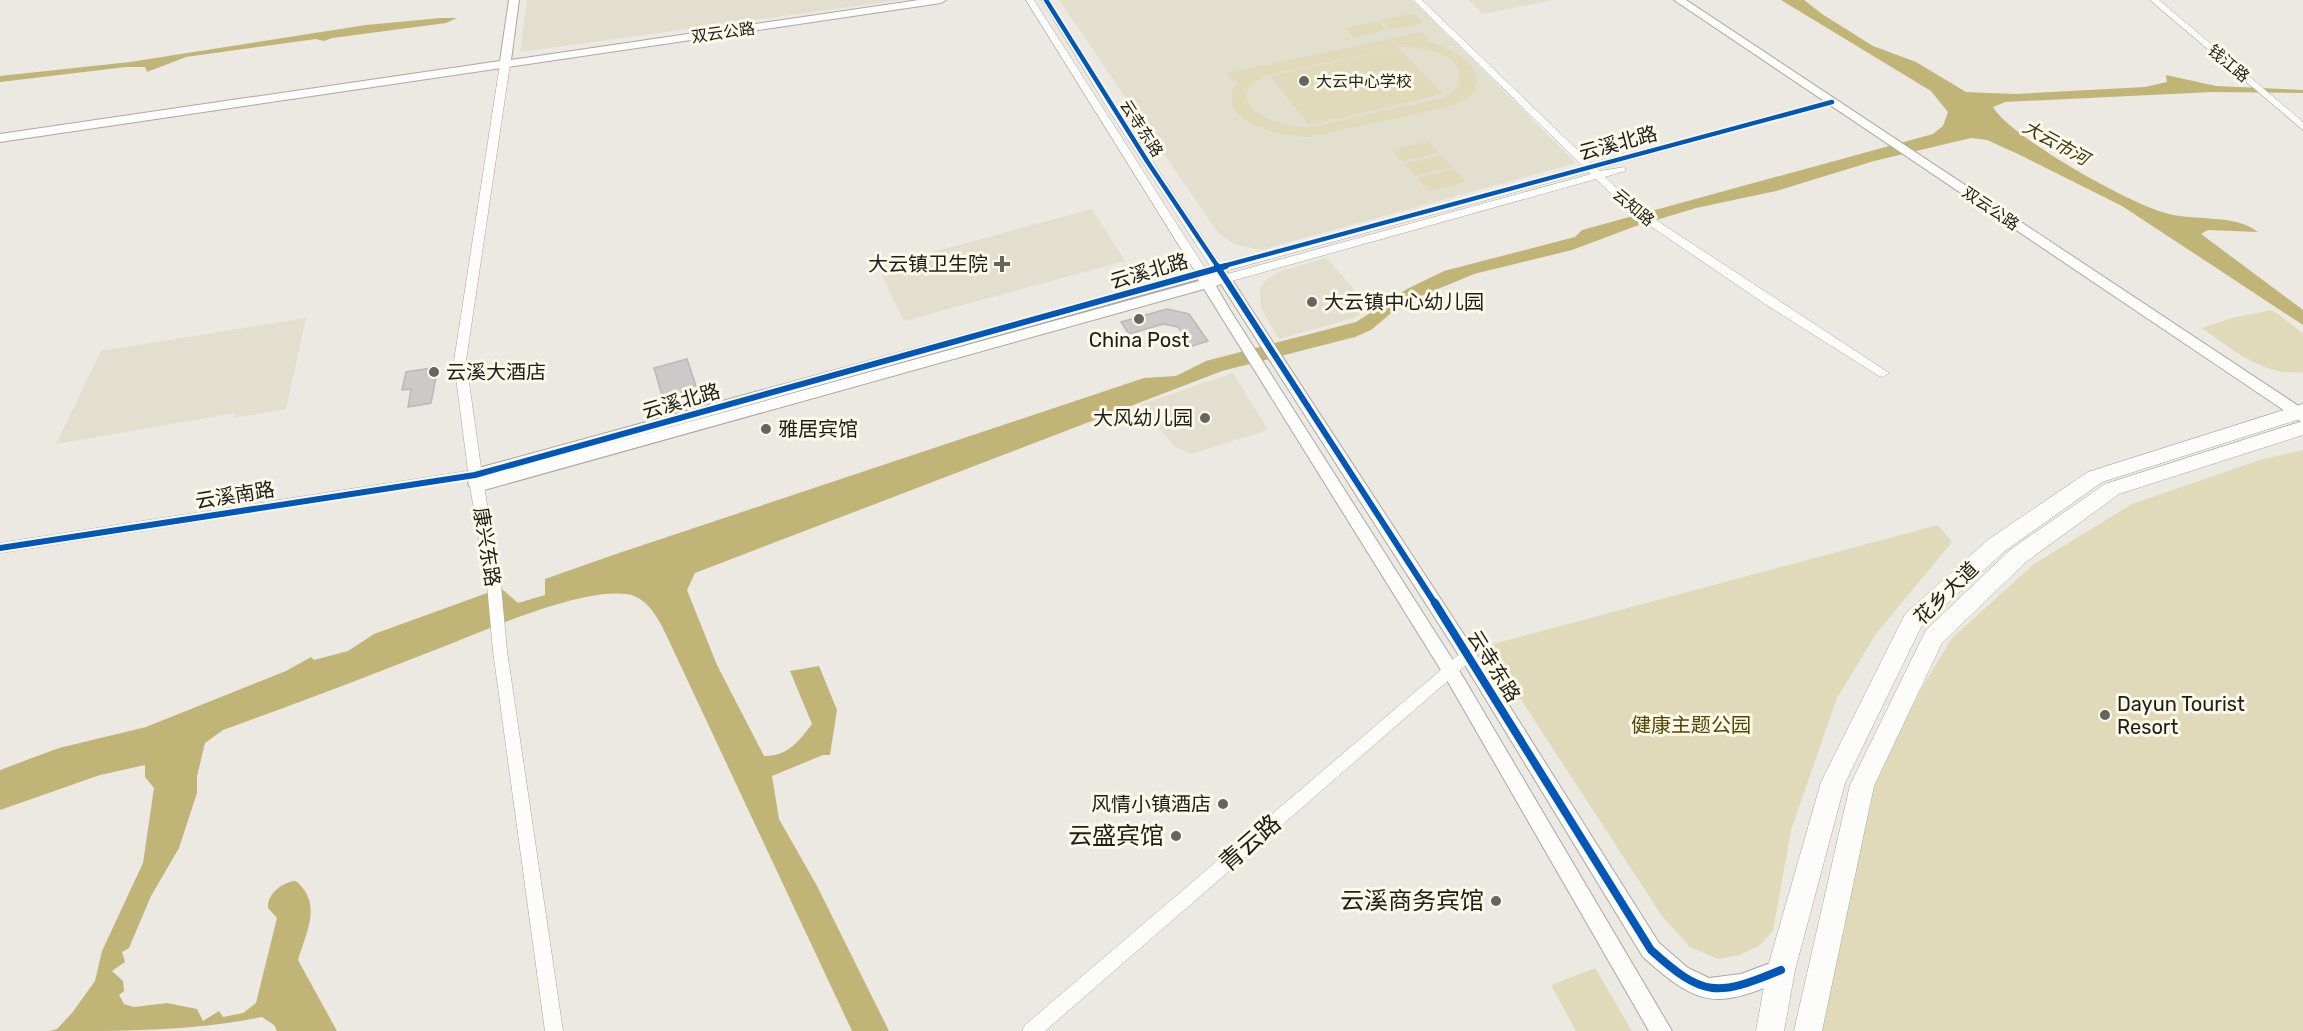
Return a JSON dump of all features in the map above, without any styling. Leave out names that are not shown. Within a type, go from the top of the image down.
[{"type":"main road","name":"花乡大道","points":[[1770,1031],[1781,970],[1833,782],[1913,621],[1997,545],[2096,477],[2302,417]]},
{"type":"main road","name":"花乡大道","points":[[1808,1031],[1862,785],[1934,637],[2018,556],[2112,489],[2302,417]]},
{"type":"street","points":[[505,64],[514,0]]},
{"type":"street","name":"双云公路","points":[[0,138],[941,0]]},
{"type":"street","name":"云寺东路","points":[[1030,0],[1450,670],[1661,1031]]},
{"type":"street","name":"云寺东路","points":[[1046,0],[1113,109],[1468,655],[1652,950],[1671,968],[1700,988],[1743,987],[1781,970]]},
{"type":"street","name":"云知路","points":[[1417,0],[1634,210],[1883,373]]},
{"type":"street","name":"双云公路","points":[[1679,0],[2302,417]]},
{"type":"street","name":"钱江路","points":[[2154,0],[2303,127]]},
{"type":"street","name":"康兴东路","points":[[505,64],[460,362],[476,480],[494,585],[500,651],[554,1031]]},
{"type":"street","name":"云溪北路","points":[[476,480],[1837,105]]},
{"type":"street","name":"云溪南路","points":[[0,548],[476,480]]},
{"type":"street","name":"青云路","points":[[1031,1031],[1468,655]]},
{"type":"shaded area","points":[[527,0],[900,0],[520,52]]},
{"type":"shaded area","name":"大云中心学校","points":[[1059,0],[1412,0],[1576,163],[1261,250],[1236,245],[1218,233]]},
{"type":"shaded area","points":[[1468,0],[1553,0],[1483,14]]},
{"type":"shaded area","points":[[1781,0],[1804,0],[1873,46],[1916,62],[1966,92],[2015,94],[2145,87],[2167,82],[2166,75],[2216,86],[2303,90],[2303,93],[2212,92],[2005,102],[1993,107],[2004,120],[2047,152],[2102,185],[2129,198],[2169,214],[2227,220],[2249,226],[2258,232],[2208,230],[2201,234],[2303,310],[2303,325],[2122,206],[1987,140],[1971,138],[1874,161],[1776,191],[1696,208],[1636,226],[1572,250],[1474,274],[1402,304],[1371,330],[1355,337],[1222,371],[695,573],[687,590],[717,665],[764,756],[779,754],[792,747],[812,724],[790,671],[819,666],[837,710],[830,755],[823,755],[772,776],[779,819],[817,886],[889,1031],[852,1031],[654,612],[642,600],[634,596],[606,594],[584,597],[507,621],[223,730],[205,743],[197,776],[197,793],[179,848],[151,896],[129,948],[122,952],[125,962],[112,971],[123,981],[124,991],[119,995],[124,1004],[134,1007],[167,1003],[197,1009],[203,1021],[219,1011],[223,1017],[243,1013],[256,1003],[277,918],[268,908],[270,898],[281,886],[296,881],[309,899],[311,909],[308,929],[298,960],[337,1031],[277,1031],[274,1025],[262,1017],[183,1028],[50,1031],[57,1029],[72,1013],[95,981],[102,951],[143,863],[154,788],[145,777],[145,765],[100,775],[0,810],[0,770],[59,748],[146,727],[286,671],[311,657],[314,660],[348,651],[374,634],[501,588],[518,603],[545,595],[545,579],[613,555],[1144,378],[1176,376],[1206,361],[1356,322],[1407,289],[1444,271],[1575,237],[1582,230],[1933,134],[1943,126],[1948,112],[1931,91]]},
{"type":"shaded area","points":[[457,18],[446,23],[332,38],[324,41],[316,39],[186,57],[147,72],[145,67],[126,67],[0,82],[0,76],[130,62],[366,25]]},
{"type":"shaded area","name":"大云镇卫生院","points":[[1092,209],[1125,261],[904,321],[878,267]]},
{"type":"shaded area","name":"大云镇中心幼儿园","points":[[1326,258],[1371,308],[1354,318],[1279,339],[1261,308],[1260,289],[1266,280],[1281,271]]},
{"type":"shaded area","points":[[306,318],[286,409],[234,418],[235,413],[56,444],[101,351]]},
{"type":"shaded area","name":"大风幼儿园","points":[[1233,373],[1268,430],[1191,454],[1174,446],[1140,405]]},
{"type":"green space","points":[[1414,13],[1424,23],[1391,30],[1381,20]]},
{"type":"green space","points":[[1378,21],[1387,30],[1354,38],[1345,28]]},
{"type":"green space","points":[[1422,32],[1429,39],[1425,41],[1440,45],[1466,60],[1474,70],[1477,80],[1475,90],[1465,99],[1447,107],[1310,137],[1268,130],[1241,116],[1233,107],[1232,95],[1238,80],[1233,81],[1227,73]],"holes":[[[1409,47],[1434,51],[1449,59],[1460,71],[1459,86],[1439,99],[1309,127],[1290,126],[1264,117],[1254,110],[1248,101],[1247,93],[1253,84],[1268,75]]]},
{"type":"green space","points":[[1399,48],[1443,94],[1309,125],[1270,76]]},
{"type":"green space","points":[[1428,141],[1439,153],[1402,162],[1392,150]]},
{"type":"green space","points":[[1441,155],[1452,167],[1415,176],[1404,164]]},
{"type":"green space","points":[[1454,169],[1466,182],[1428,191],[1417,178]]},
{"type":"green space","points":[[2272,310],[2303,333],[2303,372],[2275,370],[2262,366],[2249,360],[2202,328],[2232,318]]},
{"type":"green space","name":"Dayun Tourist Resort","points":[[2303,450],[2303,1031],[1819,1031],[1869,790],[1924,684],[1952,638],[2034,564],[2132,504],[2263,459]]},
{"type":"green space","name":"健康主题公园","points":[[1938,525],[1952,542],[1876,634],[1837,698],[1791,830],[1773,931],[1759,946],[1739,955],[1718,959],[1690,947],[1662,916],[1486,646]]},
{"type":"green space","points":[[1595,968],[1632,1031],[1576,1031],[1551,985]]},
{"type":"building","points":[[1167,309],[1189,314],[1208,341],[1192,346],[1178,327],[1163,324],[1129,334],[1121,322]]},
{"type":"building","points":[[687,359],[697,389],[663,399],[654,368]]},
{"type":"building","points":[[438,367],[431,403],[408,407],[411,389],[402,390],[406,372]]},
{"type":"cycle path","points":[[1046,0],[1147,161],[1468,655],[1651,950],[1687,980],[1709,989],[1730,988],[1781,970]]},
{"type":"cycle path","points":[[0,548],[475,475],[1181,278],[1832,102]]},
{"type":"place","name":"大云中心学校","points":[[1304,81]]},
{"type":"place","name":"大云镇卫生院","points":[[1002,264]]},
{"type":"place","name":"大云镇中心幼儿园","points":[[1312,302]]},
{"type":"place","name":"China Post","points":[[1139,319]]},
{"type":"place","name":"云溪大酒店","points":[[434,372]]},
{"type":"place","name":"大风幼儿园","points":[[1205,418]]},
{"type":"place","name":"雅居宾馆","points":[[766,429]]},
{"type":"place","name":"Dayun Tourist Resort","points":[[2105,715]]},
{"type":"place","name":"风情小镇酒店","points":[[1223,804]]},
{"type":"place","name":"云盛宾馆","points":[[1176,836]]},
{"type":"place","name":"云溪商务宾馆","points":[[1496,901]]},
{"type":"water label","name":"大云市河","points":[[2056,143]]}]
